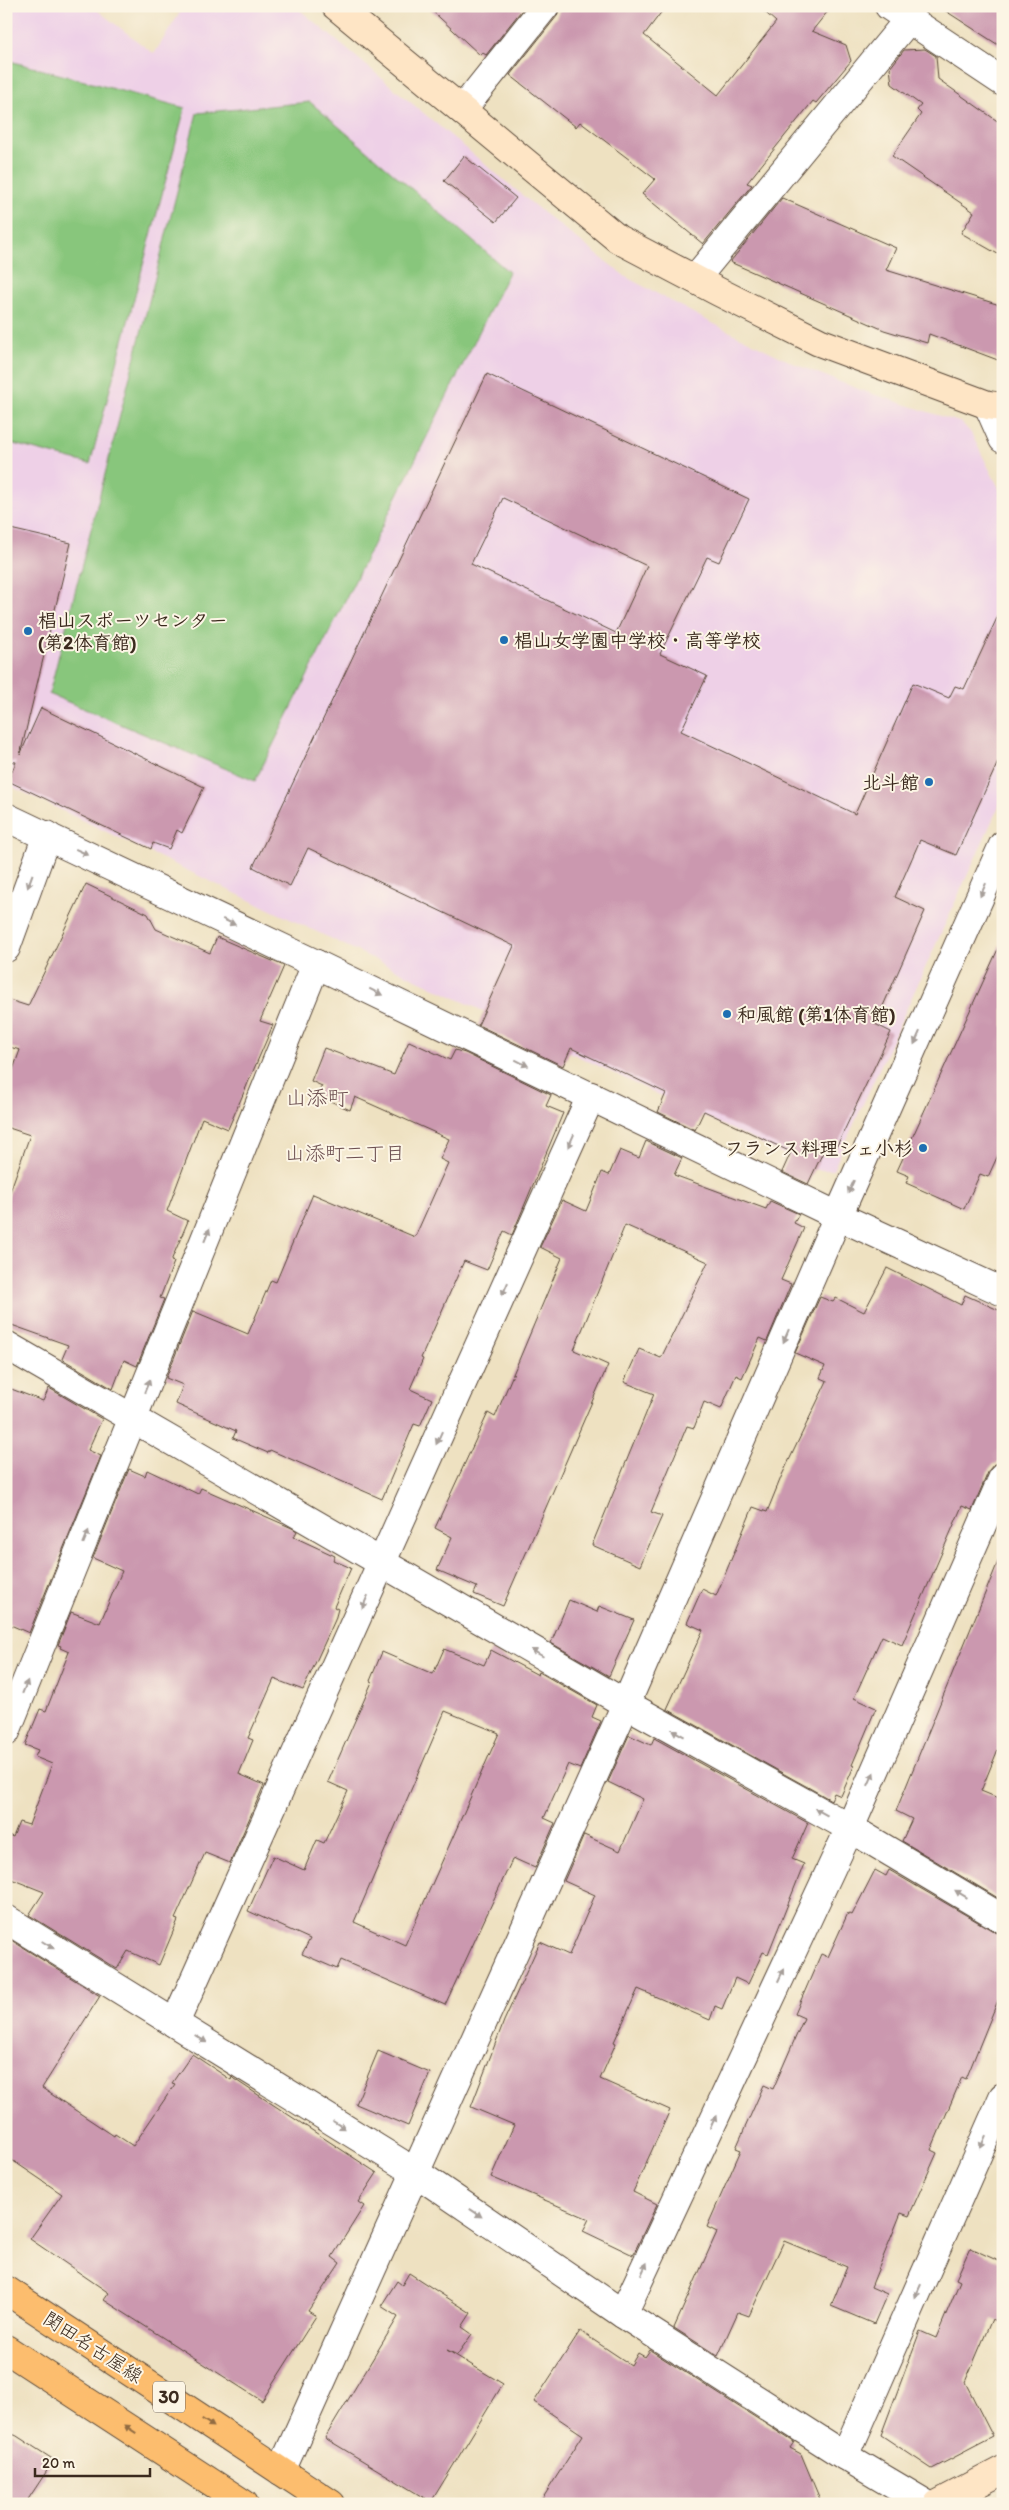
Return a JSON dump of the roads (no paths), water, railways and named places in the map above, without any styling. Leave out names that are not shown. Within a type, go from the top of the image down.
[{"type":"main road","name":"関田名古屋線","points":[[6,2290],[331,2504]]},
{"type":"main road","name":"30","points":[[6,2349],[244,2504]]},
{"type":"street","points":[[336,6],[618,239],[819,342],[995,406],[1003,439]]},
{"type":"street","points":[[462,110],[545,6]]},
{"type":"street","points":[[695,280],[899,13],[1003,82]]},
{"type":"street","points":[[6,817],[316,964],[838,1216],[1001,1290]]},
{"type":"street","points":[[6,948],[47,836]]},
{"type":"street","points":[[281,2471],[626,1704],[838,1216],[1003,845]]},
{"type":"street","points":[[6,1732],[134,1419],[316,964]]},
{"type":"street","points":[[176,2023],[591,1096]]},
{"type":"street","points":[[6,1345],[626,1704],[850,1828],[1003,1919]]},
{"type":"street","points":[[623,2314],[850,1828],[1003,1478]]},
{"type":"street","points":[[6,1919],[415,2172],[623,2314],[845,2456],[926,2504]]},
{"type":"street","points":[[845,2456],[1003,2098]]},
{"type":"street","points":[[938,2504],[1003,2470]]},
{"type":"place","name":"椙山スポーツセンター (第2体育館)","points":[[28,631]]},
{"type":"place","name":"椙山女学園中学校・高等学校","points":[[504,640]]},
{"type":"place","name":"北斗館","points":[[929,782]]},
{"type":"place","name":"和風館 (第1体育館)","points":[[727,1014]]},
{"type":"place","name":"フランス料理シェ小杉","points":[[923,1148]]},
{"type":"district","name":"山添町","points":[[317,1097]]},
{"type":"district","name":"山添町二丁目","points":[[345,1153]]}]
